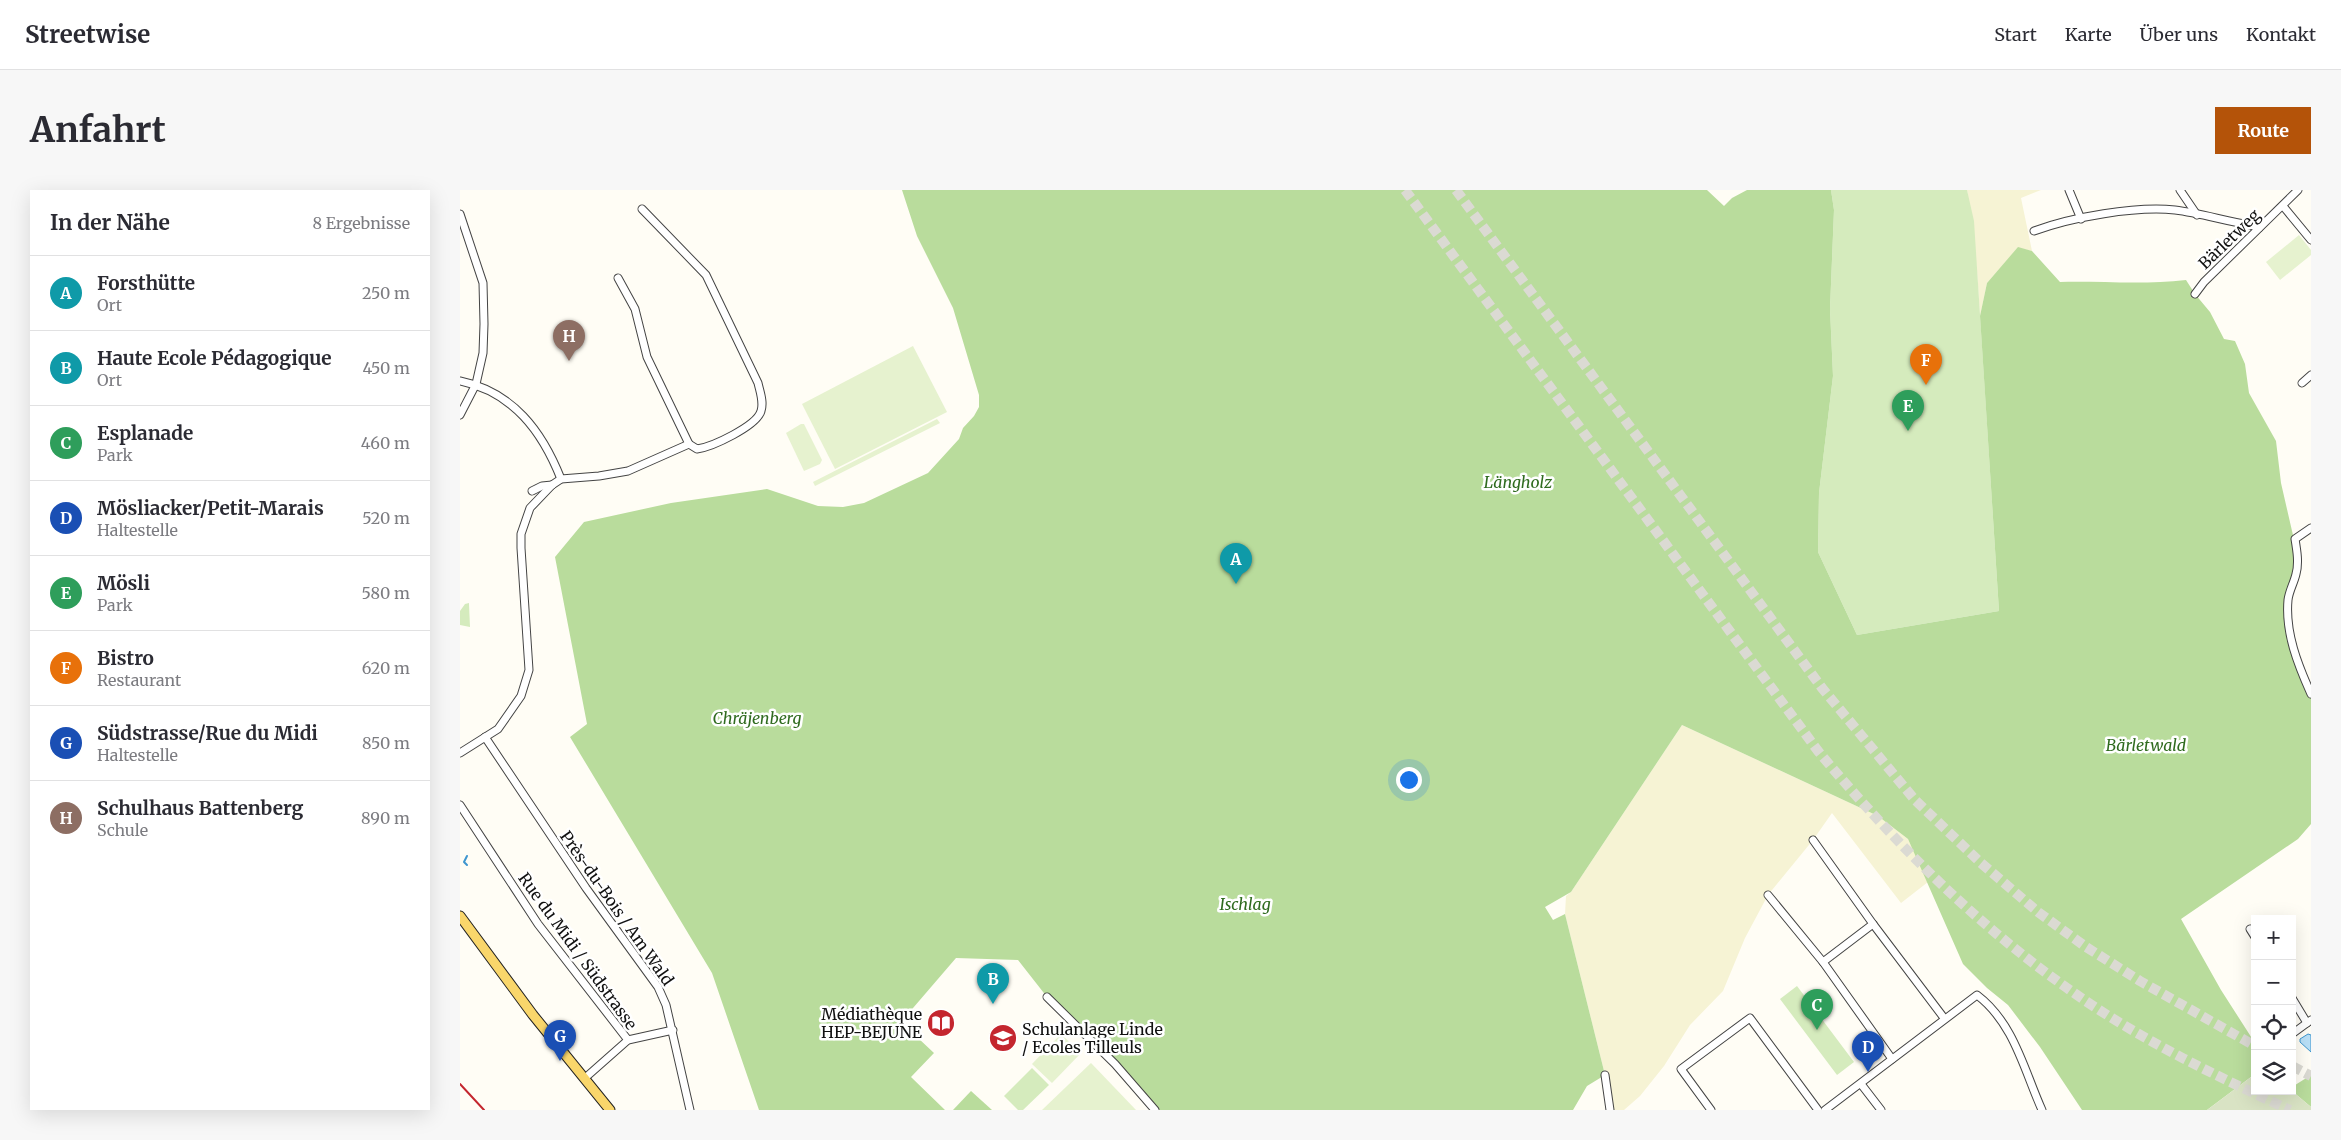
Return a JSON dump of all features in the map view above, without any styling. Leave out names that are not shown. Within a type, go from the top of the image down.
[{"type":"main road","points":[[460,916],[533,1016],[610,1110]]},
{"type":"street","points":[[2069,190],[2081,219]]},
{"type":"street","points":[[2180,190],[2197,215]]},
{"type":"street","name":"Bärletweg","points":[[2195,294],[2204,282],[2284,206],[2298,190]]},
{"type":"street","name":"Bärletweg","points":[[2284,206],[2311,240]]},
{"type":"street","points":[[618,278],[635,309],[647,357],[689,444],[697,449],[706,448],[749,425],[761,412],[762,402],[758,383],[706,276],[642,209]]},
{"type":"street","points":[[2034,231],[2060,222],[2158,209],[2250,224],[2259,228]]},
{"type":"street","points":[[460,214],[483,283],[483,353],[476,384],[460,415]]},
{"type":"street","points":[[2302,383],[2311,375]]},
{"type":"street","points":[[460,380],[492,390],[531,425],[550,452],[561,479]]},
{"type":"street","points":[[460,753],[498,729],[521,696],[529,670],[522,534],[530,508],[552,485],[561,479],[599,476],[628,470],[689,444]]},
{"type":"street","points":[[532,491],[542,486],[552,485]]},
{"type":"street","points":[[2311,528],[2295,539],[2297,565],[2288,597],[2289,622],[2294,650],[2311,694]]},
{"type":"street","name":"Près-du-Bois / Am Wald","points":[[485,737],[586,888],[658,987],[666,1005],[673,1030],[690,1110]]},
{"type":"street","name":"Rue du Midi / Südstrasse","points":[[460,804],[538,924],[628,1040],[585,1078]]},
{"type":"street","points":[[1813,840],[1944,1018]]},
{"type":"street","points":[[1768,895],[1823,962],[1892,1059]]},
{"type":"street","points":[[1823,962],[1873,924]]},
{"type":"street","points":[[1826,1110],[1944,1018],[1977,995],[1986,1002],[2007,1029],[2018,1050],[2042,1110]]},
{"type":"street","points":[[1047,997],[1115,1064],[1155,1110]]},
{"type":"street","points":[[2296,1004],[2309,1022],[2296,1031]]},
{"type":"street","points":[[1711,1110],[1681,1069],[1750,1018],[1818,1110]]},
{"type":"street","points":[[628,1040],[673,1030]]},
{"type":"street","points":[[1605,1075],[1610,1110]]},
{"type":"street","points":[[1861,1084],[1881,1110]]},
{"type":"shaded area","points":[[1967,190],[2041,190],[2021,198],[2032,251],[2018,248],[1987,283],[1980,316],[1977,271]]},
{"type":"shaded area","points":[[1682,725],[1878,816],[1908,839],[1928,882],[1901,903],[1832,813],[1813,840],[1768,895],[1745,938],[1723,991],[1690,1025],[1664,1066],[1640,1096],[1624,1110],[1610,1110],[1605,1075],[1565,914],[1566,896],[1571,892]]},
{"type":"green space","points":[[902,190],[1707,190],[1724,206],[1732,198],[1747,190],[1831,190],[1834,210],[1830,309],[1833,376],[1819,493],[1818,552],[1857,635],[1999,611],[1980,316],[1987,283],[2018,247],[2032,251],[2060,282],[2139,283],[2186,280],[2210,312],[2224,339],[2235,341],[2245,364],[2249,393],[2276,441],[2281,483],[2298,557],[2288,597],[2289,622],[2311,694],[2311,824],[2298,839],[2181,919],[2221,990],[2251,1037],[2251,1077],[2207,1110],[2082,1110],[2040,1047],[2008,1005],[1987,988],[1963,964],[1908,839],[1878,816],[1682,725],[1571,892],[1545,907],[1553,920],[1565,914],[1605,1075],[1587,1086],[1573,1110],[1155,1110],[1047,997],[1018,960],[956,958],[901,1022],[934,1053],[911,1077],[945,1110],[759,1110],[712,973],[570,737],[587,724],[555,557],[584,522],[671,503],[767,489],[818,506],[843,507],[864,503],[928,473],[959,439],[963,428],[979,407],[979,395],[953,308],[917,236]]},
{"type":"green space","points":[[1831,190],[1967,190],[1974,221],[1999,611],[1857,635],[1818,552],[1819,493],[1833,376],[1830,309],[1834,210]]},
{"type":"green space","points":[[2299,235],[2311,250],[2311,255],[2280,280],[2266,262]]},
{"type":"green space","points":[[913,346],[947,412],[835,469],[802,404]]},
{"type":"green space","points":[[937,419],[940,423],[815,486],[813,482]]},
{"type":"green space","points":[[804,424],[822,460],[820,464],[804,471],[786,433]]},
{"type":"green space","points":[[469,603],[470,627],[460,625],[460,611],[465,604]]},
{"type":"green space","points":[[1797,986],[1854,1062],[1837,1075],[1780,999]]},
{"type":"green space","points":[[1061,1034],[1081,1053],[1052,1083],[1032,1064]]},
{"type":"green space","points":[[1091,1063],[1136,1110],[1042,1110]]},
{"type":"green space","points":[[1032,1068],[1049,1085],[1023,1110],[1018,1110],[1004,1096]]},
{"type":"green space","points":[[2311,1075],[2311,1107],[2296,1094],[2296,1084]]},
{"type":"green space","points":[[2251,1077],[2251,1095],[2296,1094],[2311,1107],[2311,1110],[2207,1110]]},
{"type":"green space","points":[[971,1091],[992,1110],[953,1110]]},
{"type":"water","points":[[2308,1034],[2311,1035],[2311,1052],[2300,1042],[2300,1039]]},
{"type":"waterway","points":[[467,856],[464,862],[467,865]]},
{"type":"tunnel","points":[[1405,190],[1818,751],[1904,848],[1998,935],[2093,1006],[2147,1039],[2290,1110]]},
{"type":"tunnel","points":[[1456,190],[1822,688],[1915,800],[1981,863],[2038,912],[2086,947],[2140,981],[2251,1044]]},
{"type":"tunnel","points":[[2296,1068],[2311,1076]]},
{"type":"railway","points":[[460,1084],[484,1110]]},
{"type":"place","name":"Schulhaus Battenberg","points":[[569,361]]},
{"type":"place","name":"Bistro","points":[[1926,385]]},
{"type":"place","name":"Mösli","points":[[1908,431]]},
{"type":"place","name":"Forsthütte","points":[[1236,584]]},
{"type":"place","name":"Haute Ecole Pédagogique","points":[[993,1004]]},
{"type":"place","name":"Médiathèque HEP-BEJUNE","points":[[941,1023]]},
{"type":"place","name":"Esplanade","points":[[1817,1030]]},
{"type":"place","name":"Schulanlage Linde / Ecoles Tilleuls","points":[[1003,1038]]},
{"type":"place","name":"Südstrasse/Rue du Midi","points":[[560,1061]]},
{"type":"place","name":"Mösliacker/Petit-Marais","points":[[1868,1072]]},
{"type":"park label","name":"Längholz","points":[[1518,482]]},
{"type":"park label","name":"Chräjenberg","points":[[757,718]]},
{"type":"park label","name":"Bärletwald","points":[[2146,745]]},
{"type":"park label","name":"Ischlag","points":[[1245,904]]}]
